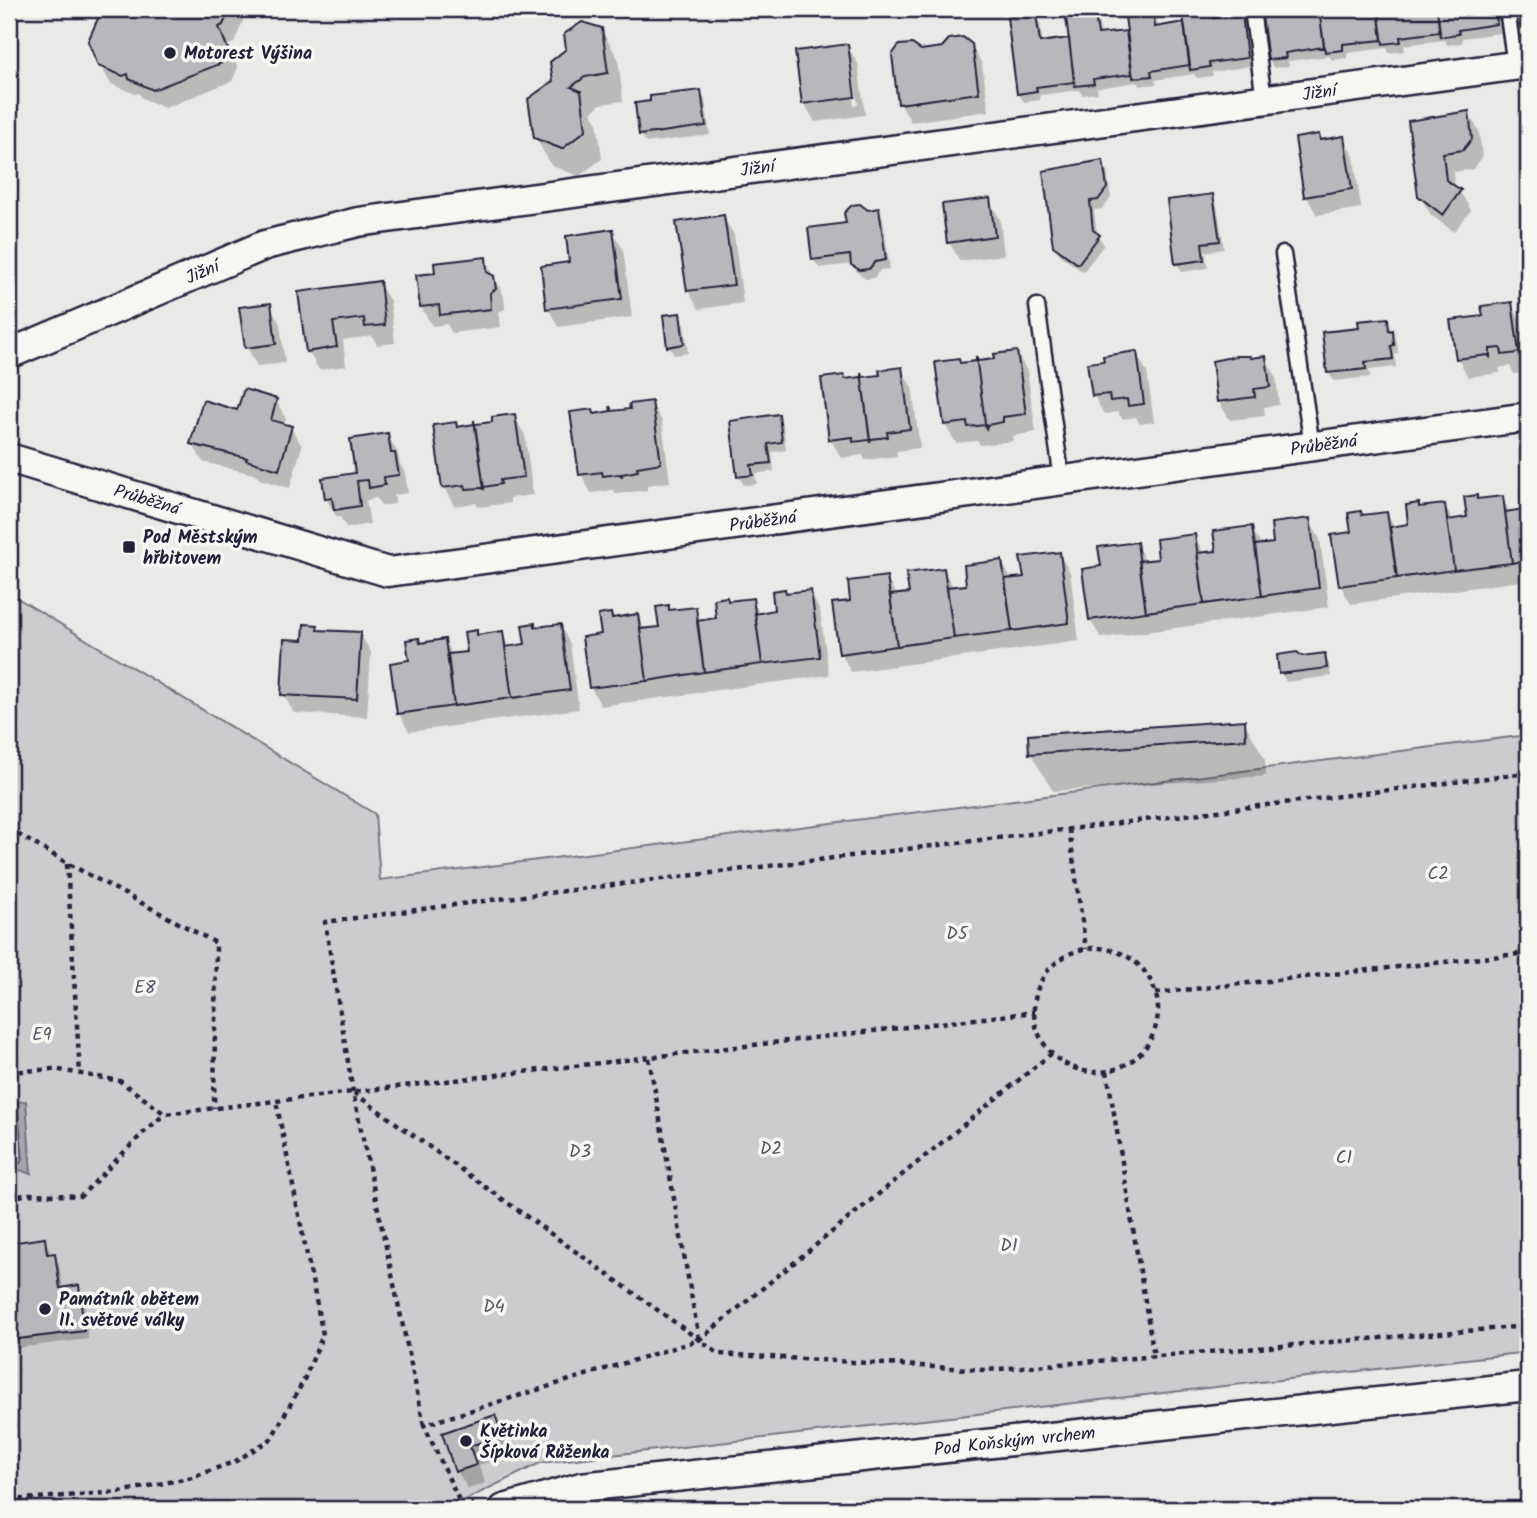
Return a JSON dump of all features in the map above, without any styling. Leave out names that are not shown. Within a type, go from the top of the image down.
[{"type":"street","name":"Jižní","points":[[9,354],[265,245],[358,222],[1522,65]]},
{"type":"street","name":"Průběžná","points":[[9,458],[388,572],[1528,417]]},
{"type":"street","name":"Pod Koňským vrchem","points":[[504,1509],[581,1487],[1528,1386]]},
{"type":"lane","points":[[1252,9],[1264,100]]},
{"type":"lane","points":[[1507,9],[1522,65]]},
{"type":"lane","points":[[1283,254],[1312,446]]},
{"type":"lane","points":[[1037,306],[1062,480]]},
{"type":"path","points":[[463,1508],[424,1425],[353,1092],[325,922],[1528,773]]},
{"type":"path","points":[[9,829],[216,943],[214,1108]]},
{"type":"path","points":[[1069,829],[1086,949]]},
{"type":"path","points":[[67,863],[80,1074]]},
{"type":"path","points":[[1086,949],[1116,951],[1129,957],[1141,967],[1156,992],[1157,1022],[1153,1036],[1134,1059],[1107,1071],[1077,1069],[1064,1062],[1052,1053],[1037,1027],[1036,998],[1048,971],[1059,960],[1086,949]]},
{"type":"path","points":[[1156,992],[1527,953],[1528,972]]},
{"type":"path","points":[[9,1198],[29,1195],[80,1196],[165,1114],[1035,1012]]},
{"type":"path","points":[[424,1425],[699,1340],[1052,1053]]},
{"type":"path","points":[[649,1058],[699,1340]]},
{"type":"path","points":[[9,1072],[54,1069],[120,1081],[165,1114]]},
{"type":"path","points":[[1107,1071],[1154,1356]]},
{"type":"path","points":[[353,1092],[719,1354],[986,1370],[1528,1326]]},
{"type":"path","points":[[9,1500],[120,1492],[193,1477],[236,1461],[271,1439],[303,1382],[323,1335],[276,1101]]},
{"type":"green space","points":[[9,593],[375,814],[380,880],[1528,735],[1528,1352],[540,1463],[447,1509],[9,1509]]},
{"type":"water","points":[[26,1101],[31,1174],[9,1170],[9,1103]]},
{"type":"building","points":[[117,9],[130,9],[149,17],[169,9],[230,9],[223,25],[219,27],[228,49],[222,63],[153,90],[129,79],[128,74],[123,76],[98,66],[88,41],[99,16]]},
{"type":"building","points":[[1094,9],[1098,34],[1126,31],[1132,74],[1093,79],[1094,84],[1075,86],[1065,10]]},
{"type":"building","points":[[1124,9],[1153,9],[1155,27],[1184,22],[1190,65],[1151,71],[1152,76],[1133,78]]},
{"type":"building","points":[[1182,9],[1212,9],[1213,18],[1242,14],[1247,58],[1209,63],[1210,67],[1190,70]]},
{"type":"building","points":[[1261,9],[1319,9],[1324,47],[1285,53],[1286,58],[1268,60]]},
{"type":"building","points":[[1319,9],[1378,9],[1382,40],[1343,44],[1343,50],[1325,52]]},
{"type":"building","points":[[1378,9],[1437,9],[1440,32],[1400,37],[1401,42],[1383,44]]},
{"type":"building","points":[[1437,9],[1495,9],[1497,24],[1458,30],[1459,34],[1440,37]]},
{"type":"building","points":[[1515,9],[1528,9],[1528,25],[1517,26]]},
{"type":"building","points":[[1036,13],[1040,42],[1069,38],[1074,82],[1036,87],[1037,91],[1017,94],[1007,17]]},
{"type":"building","points":[[582,22],[602,28],[608,73],[585,77],[571,87],[581,91],[586,130],[562,149],[534,138],[528,99],[553,81],[550,62],[566,49],[564,34]]},
{"type":"building","points":[[963,37],[972,44],[979,93],[898,104],[892,55],[899,45],[912,44],[921,50],[942,47],[949,39]]},
{"type":"building","points":[[848,44],[855,97],[802,104],[795,51]]},
{"type":"building","points":[[701,90],[706,126],[639,135],[635,103],[650,101],[650,96]]},
{"type":"building","points":[[1469,111],[1472,139],[1463,150],[1443,153],[1446,180],[1461,190],[1443,215],[1418,196],[1408,121]]},
{"type":"building","points":[[1319,134],[1320,140],[1344,136],[1352,189],[1304,197],[1295,138]]},
{"type":"building","points":[[1103,160],[1107,188],[1098,200],[1090,201],[1093,230],[1100,235],[1078,264],[1053,246],[1043,171]]},
{"type":"building","points":[[1213,194],[1220,241],[1202,243],[1204,260],[1175,264],[1167,200]]},
{"type":"building","points":[[990,198],[995,236],[947,243],[942,204]]},
{"type":"building","points":[[860,204],[868,210],[879,208],[886,260],[875,262],[869,269],[860,270],[851,265],[850,255],[812,260],[808,228],[846,223],[844,213],[852,205]]},
{"type":"building","points":[[724,215],[734,285],[687,291],[676,222]]},
{"type":"building","points":[[613,229],[622,299],[546,309],[541,266],[569,262],[566,236]]},
{"type":"building","points":[[486,257],[487,272],[494,276],[496,289],[490,293],[491,309],[440,315],[439,305],[420,307],[416,275],[435,273],[434,263]]},
{"type":"building","points":[[380,281],[385,325],[365,327],[364,318],[333,322],[337,347],[306,352],[298,292]]},
{"type":"building","points":[[1512,302],[1519,353],[1502,355],[1501,348],[1490,349],[1490,357],[1488,355],[1456,359],[1450,320],[1483,316],[1481,306]]},
{"type":"building","points":[[271,303],[276,344],[245,348],[239,307]]},
{"type":"building","points":[[680,313],[684,344],[667,347],[663,315]]},
{"type":"building","points":[[1388,318],[1389,331],[1393,330],[1393,359],[1365,362],[1366,369],[1327,373],[1322,332],[1359,328],[1358,321]]},
{"type":"building","points":[[1017,351],[1026,414],[1003,417],[1003,422],[987,425],[986,430],[976,356],[978,361],[994,359],[994,354]]},
{"type":"building","points":[[1137,351],[1144,404],[1128,406],[1127,399],[1110,401],[1109,394],[1092,396],[1087,363],[1104,361],[1103,356]]},
{"type":"building","points":[[976,356],[986,430],[985,425],[968,427],[967,422],[944,425],[935,362],[959,359],[960,363],[976,361]]},
{"type":"building","points":[[1236,356],[1266,356],[1270,387],[1254,389],[1255,397],[1217,402],[1212,361]]},
{"type":"building","points":[[902,367],[910,429],[887,432],[888,437],[871,439],[870,442],[861,372],[863,377],[880,375],[879,370]]},
{"type":"building","points":[[861,372],[870,440],[853,442],[853,437],[829,440],[821,378],[844,375],[845,379],[861,377]]},
{"type":"building","points":[[244,389],[277,399],[271,420],[292,426],[279,470],[246,460],[247,458],[190,444],[203,400],[237,410]]},
{"type":"building","points":[[652,401],[661,463],[637,467],[638,471],[622,476],[603,476],[602,472],[579,475],[570,412],[593,409],[594,414],[611,411],[610,406],[612,411],[630,409],[629,404]]},
{"type":"building","points":[[515,414],[524,477],[500,480],[501,484],[484,489],[475,424],[492,422],[492,417]]},
{"type":"building","points":[[779,414],[782,442],[768,444],[771,463],[751,465],[753,475],[737,477],[730,421]]},
{"type":"building","points":[[474,420],[484,489],[466,489],[465,485],[442,488],[433,425],[456,422],[457,427],[474,424]]},
{"type":"building","points":[[388,433],[391,453],[395,453],[399,475],[384,477],[385,485],[369,488],[368,480],[357,481],[360,506],[334,510],[332,498],[325,499],[322,478],[355,473],[350,439]]},
{"type":"building","points":[[1528,488],[1528,560],[1512,563],[1505,512],[1524,509],[1521,489]]},
{"type":"building","points":[[1477,495],[1477,499],[1503,496],[1512,563],[1454,570],[1447,520],[1467,517],[1464,497]]},
{"type":"building","points":[[1419,503],[1419,507],[1445,504],[1454,570],[1397,578],[1390,527],[1408,524],[1406,505]]},
{"type":"building","points":[[1361,511],[1362,515],[1387,512],[1397,578],[1339,586],[1331,535],[1351,532],[1348,513]]},
{"type":"building","points":[[1310,518],[1319,588],[1262,596],[1255,545],[1273,543],[1271,523]]},
{"type":"building","points":[[1252,526],[1262,596],[1204,604],[1197,553],[1216,551],[1213,531]]},
{"type":"building","points":[[1195,534],[1204,604],[1146,612],[1139,561],[1158,559],[1156,539]]},
{"type":"building","points":[[1137,542],[1146,612],[1089,620],[1082,569],[1101,566],[1098,547]]},
{"type":"building","points":[[1060,552],[1069,623],[1012,631],[1005,579],[1024,577],[1020,557]]},
{"type":"building","points":[[1002,560],[1012,631],[954,638],[947,587],[966,585],[964,565]]},
{"type":"building","points":[[944,568],[954,638],[897,646],[890,595],[909,593],[906,573]]},
{"type":"building","points":[[887,576],[897,646],[839,654],[832,603],[850,601],[848,581]]},
{"type":"building","points":[[785,589],[786,593],[811,590],[820,657],[762,664],[755,614],[774,610],[772,591]]},
{"type":"building","points":[[727,597],[728,601],[753,598],[762,664],[704,672],[697,621],[716,618],[714,599]]},
{"type":"building","points":[[669,605],[669,610],[696,607],[704,672],[647,681],[640,629],[659,627],[656,607]]},
{"type":"building","points":[[611,613],[612,618],[638,614],[647,681],[589,688],[582,637],[601,634],[598,615]]},
{"type":"building","points":[[535,623],[535,627],[561,624],[570,690],[512,698],[505,647],[525,644],[522,625]]},
{"type":"building","points":[[304,624],[318,625],[317,630],[361,632],[357,699],[281,695],[284,639],[303,640]]},
{"type":"building","points":[[477,630],[477,635],[503,631],[512,698],[454,706],[448,654],[467,652],[464,632]]},
{"type":"building","points":[[419,638],[420,643],[445,639],[454,706],[397,714],[390,663],[409,660],[406,640]]},
{"type":"building","points":[[1297,652],[1302,656],[1325,653],[1327,668],[1279,674],[1277,655]]},
{"type":"building","points":[[1245,720],[1246,739],[1029,754],[1028,735]]},
{"type":"building","name":"Památník obětem II. světové války","points":[[45,1238],[47,1254],[55,1253],[60,1288],[79,1285],[84,1331],[9,1340],[9,1243]]},
{"type":"building","name":"Květinka Šípková Růženka","points":[[495,1415],[503,1435],[470,1446],[476,1465],[455,1472],[442,1433]]},
{"type":"place","name":"Motorest Výšina","points":[[170,53]]},
{"type":"place","name":"Pod Městským hřbitovem","points":[[129,547]]},
{"type":"place","name":"Památník obětem II. světové války","points":[[45,1309]]},
{"type":"place","name":"Květinka Šípková Růženka","points":[[466,1441]]},
{"type":"park label","name":"C2","points":[[1438,873]]},
{"type":"park label","name":"D5","points":[[957,933]]},
{"type":"park label","name":"E8","points":[[145,987]]},
{"type":"park label","name":"E9","points":[[42,1034]]},
{"type":"park label","name":"D2","points":[[771,1148]]},
{"type":"park label","name":"D3","points":[[580,1151]]},
{"type":"park label","name":"C1","points":[[1344,1157]]},
{"type":"park label","name":"D1","points":[[1009,1245]]},
{"type":"park label","name":"D4","points":[[494,1306]]}]
